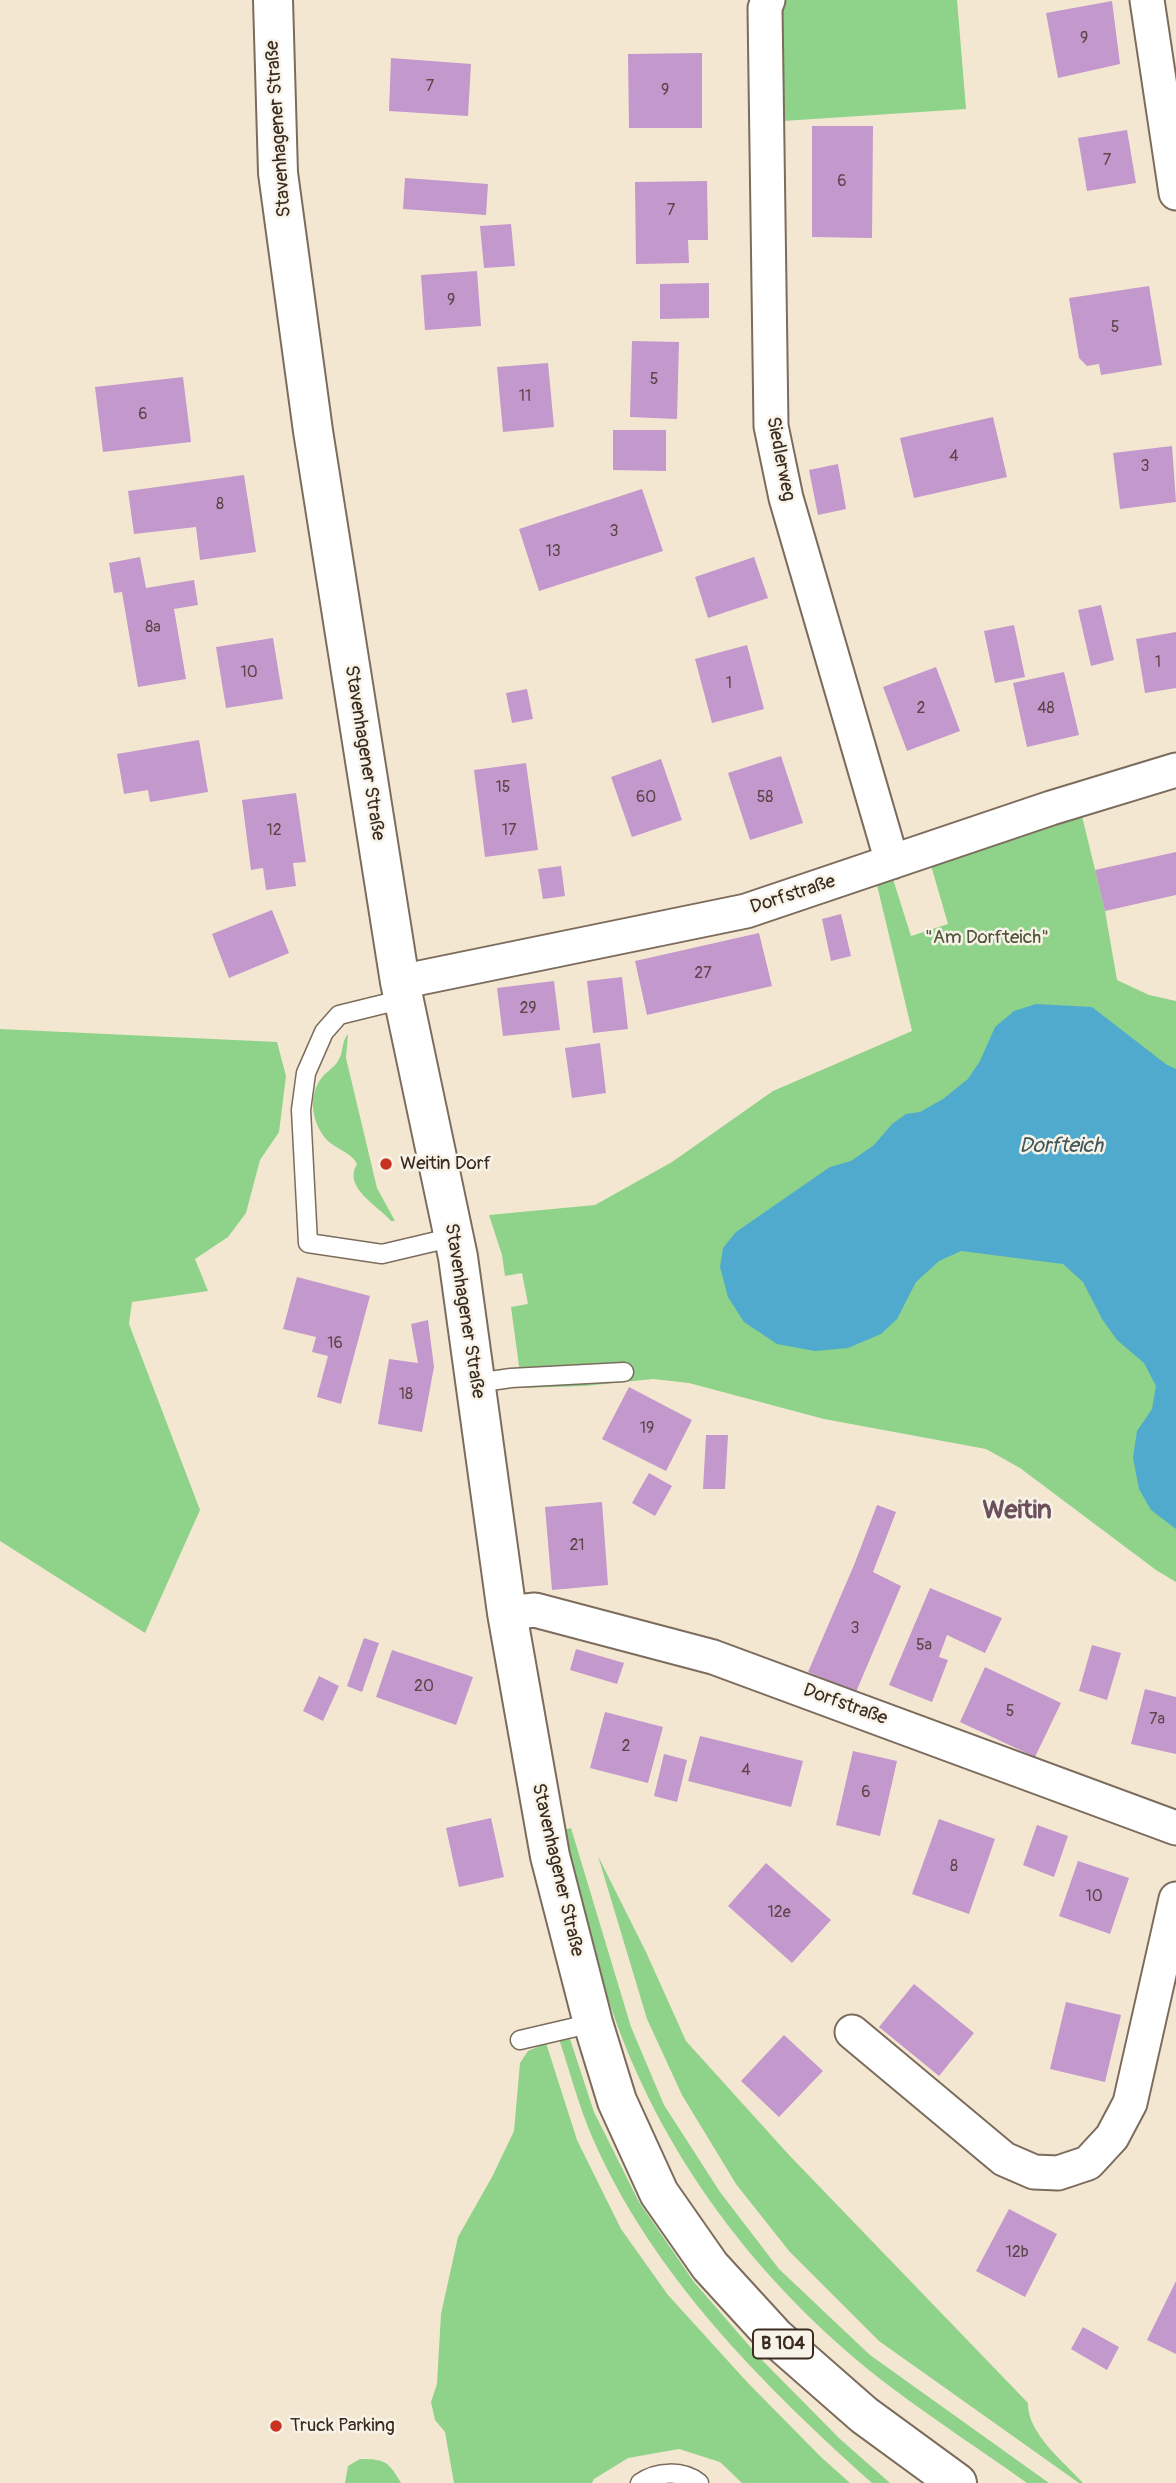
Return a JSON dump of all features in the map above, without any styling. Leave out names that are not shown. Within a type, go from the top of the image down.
[{"type":"main road","name":"Stavenhagener Straße","points":[[273,0],[278,173],[313,431],[402,990],[454,1237],[507,1613],[550,1856],[593,2022],[617,2101],[659,2193],[710,2266],[775,2337],[854,2407],[957,2483]]},
{"type":"street","name":"Siedlerweg","points":[[768,0],[765,8],[771,426],[786,498],[892,862]]},
{"type":"street","points":[[1147,0],[1176,193]]},
{"type":"street","name":"Dorfstraße","points":[[402,990],[746,911],[1051,808],[1176,770]]},
{"type":"street","name":"Dorfstraße","points":[[507,1613],[535,1610],[713,1657],[1176,1828]]},
{"type":"street","points":[[852,2032],[1004,2159],[1034,2172],[1058,2174],[1088,2162],[1112,2137],[1129,2103],[1176,1899]]},
{"type":"lane","points":[[402,990],[339,1014],[324,1032],[306,1073],[301,1110],[308,1243],[382,1254],[454,1237]]},
{"type":"lane","points":[[476,1383],[511,1378],[624,1372]]},
{"type":"lane","points":[[520,2040],[593,2022]]},
{"type":"lane","points":[[640,2483],[668,2473],[691,2476],[699,2483]]},
{"type":"green space","points":[[782,0],[957,0],[966,109],[783,121]]},
{"type":"green space","name":"\"Am Dorfteich\"","points":[[1082,816],[1105,911],[1117,980],[1149,995],[1176,1001],[1176,1582],[1156,1570],[1020,1468],[986,1449],[824,1419],[689,1383],[653,1379],[584,1386],[522,1388],[511,1307],[528,1304],[522,1273],[505,1276],[502,1255],[489,1215],[595,1205],[672,1162],[773,1091],[912,1031],[876,881],[892,876],[911,936],[948,924],[930,862],[1014,839]]},
{"type":"green space","points":[[0,1029],[277,1042],[286,1076],[279,1132],[260,1160],[246,1213],[228,1237],[195,1259],[208,1291],[132,1302],[129,1324],[200,1510],[145,1633],[0,1541]]},
{"type":"green space","points":[[348,1034],[346,1058],[377,1188],[395,1221],[391,1221],[358,1189],[354,1181],[357,1164],[327,1140],[317,1125],[313,1108],[315,1090],[324,1075],[338,1061]]},
{"type":"green space","points":[[571,1828],[631,2027],[664,2105],[720,2192],[779,2269],[870,2355],[1049,2483],[1027,2483],[892,2388],[804,2311],[764,2269],[727,2224],[693,2176],[663,2126],[615,2019],[593,1949],[564,1830]]},
{"type":"green space","points":[[598,1856],[646,1952],[686,2041],[789,2155],[1028,2403],[1029,2414],[1040,2436],[1083,2483],[1079,2483],[879,2341],[789,2251],[736,2184],[682,2095],[647,2019]]},
{"type":"green space","points":[[559,2039],[570,2039],[594,2112],[639,2202],[694,2282],[759,2357],[840,2439],[890,2483],[872,2483],[831,2446],[714,2326],[679,2282],[618,2189],[593,2139]]},
{"type":"green space","points":[[546,2043],[577,2140],[621,2229],[668,2295],[748,2383],[850,2483],[742,2483],[720,2462],[679,2449],[628,2458],[594,2479],[592,2483],[454,2483],[445,2432],[435,2420],[431,2402],[437,2384],[441,2314],[458,2237],[514,2131],[520,2063],[528,2051]]},
{"type":"green space","points":[[360,2459],[385,2463],[401,2483],[345,2483],[348,2466]]},
{"type":"water","name":"Dorfteich","points":[[1036,1004],[1092,1007],[1167,1065],[1176,1069],[1176,1529],[1151,1510],[1139,1489],[1133,1458],[1137,1431],[1152,1409],[1156,1386],[1144,1363],[1117,1340],[1102,1319],[1083,1282],[1063,1264],[961,1251],[939,1261],[916,1282],[897,1319],[881,1334],[848,1348],[815,1351],[777,1344],[744,1322],[728,1297],[720,1267],[723,1248],[736,1232],[830,1167],[851,1161],[874,1145],[892,1124],[906,1114],[920,1112],[943,1099],[968,1079],[980,1061],[995,1027],[1014,1011]]},
{"type":"building","points":[[1112,1],[1120,64],[1058,78],[1046,13]]},
{"type":"building","points":[[702,53],[702,128],[629,128],[628,54]]},
{"type":"building","points":[[391,58],[471,64],[468,116],[389,111]]},
{"type":"building","points":[[812,126],[873,126],[872,238],[812,237]]},
{"type":"building","points":[[1127,130],[1136,183],[1087,191],[1078,138]]},
{"type":"building","points":[[405,178],[488,184],[486,215],[403,209]]},
{"type":"building","points":[[707,181],[708,240],[688,240],[689,263],[636,264],[635,182]]},
{"type":"building","points":[[511,224],[515,266],[484,268],[480,226]]},
{"type":"building","points":[[477,271],[481,326],[425,330],[421,275]]},
{"type":"building","points":[[709,283],[709,318],[660,319],[660,284]]},
{"type":"building","points":[[1149,286],[1162,365],[1101,375],[1099,364],[1087,366],[1079,358],[1069,298]]},
{"type":"building","points":[[632,341],[679,342],[677,419],[630,417]]},
{"type":"building","points":[[548,363],[554,427],[503,432],[497,367]]},
{"type":"building","points":[[183,377],[191,442],[103,452],[95,387]]},
{"type":"building","points":[[993,417],[1007,477],[914,498],[900,438]]},
{"type":"building","points":[[613,430],[666,430],[666,471],[613,470]]},
{"type":"building","points":[[1172,446],[1176,502],[1120,509],[1113,453]]},
{"type":"building","points":[[838,464],[846,509],[818,515],[809,470]]},
{"type":"building","points":[[244,475],[256,552],[200,560],[196,527],[134,534],[128,491]]},
{"type":"building","points":[[642,489],[663,551],[539,591],[519,529]]},
{"type":"building","points":[[140,557],[146,588],[194,580],[198,605],[174,609],[186,679],[138,687],[122,592],[114,593],[109,563]]},
{"type":"building","points":[[754,557],[768,598],[708,618],[695,577]]},
{"type":"building","points":[[1101,605],[1114,660],[1091,666],[1078,610]]},
{"type":"building","points":[[1014,625],[1025,677],[995,683],[984,631]]},
{"type":"building","points":[[1176,632],[1176,688],[1145,693],[1136,639]]},
{"type":"building","points":[[273,638],[283,699],[226,708],[216,647]]},
{"type":"building","points":[[747,645],[764,709],[712,723],[695,659]]},
{"type":"building","points":[[936,667],[960,731],[907,751],[883,687]]},
{"type":"building","points":[[1064,672],[1079,735],[1027,747],[1013,683]]},
{"type":"building","points":[[527,689],[533,719],[512,723],[506,693]]},
{"type":"building","points":[[199,740],[208,792],[150,802],[148,790],[124,794],[117,754]]},
{"type":"building","points":[[781,756],[803,823],[750,840],[728,773]]},
{"type":"building","points":[[661,759],[682,820],[632,837],[611,777]]},
{"type":"building","points":[[526,763],[538,850],[485,857],[474,770]]},
{"type":"building","points":[[296,793],[306,862],[293,863],[296,886],[266,890],[263,868],[251,870],[242,800]]},
{"type":"building","points":[[1176,852],[1176,895],[1105,911],[1095,870]]},
{"type":"building","points":[[561,866],[565,896],[543,899],[538,869]]},
{"type":"building","points":[[272,910],[289,953],[229,978],[212,934]]},
{"type":"building","points":[[841,914],[851,956],[831,961],[822,919]]},
{"type":"building","points":[[759,933],[772,986],[647,1015],[635,961]]},
{"type":"building","points":[[622,977],[628,1029],[593,1033],[587,981]]},
{"type":"building","points":[[554,981],[560,1030],[503,1036],[497,988]]},
{"type":"building","points":[[600,1043],[606,1093],[572,1098],[565,1048]]},
{"type":"building","points":[[297,1277],[370,1296],[341,1404],[317,1397],[328,1356],[312,1352],[316,1337],[283,1329]]},
{"type":"building","points":[[428,1320],[434,1367],[422,1432],[378,1424],[389,1359],[418,1363],[411,1324]]},
{"type":"building","points":[[629,1387],[692,1420],[666,1471],[602,1439]]},
{"type":"building","points":[[706,1435],[728,1435],[725,1489],[703,1489]]},
{"type":"building","points":[[649,1473],[672,1486],[655,1516],[632,1503]]},
{"type":"building","points":[[602,1502],[608,1585],[552,1590],[545,1507]]},
{"type":"building","points":[[877,1505],[896,1512],[873,1572],[901,1586],[856,1692],[808,1672]]},
{"type":"building","points":[[930,1588],[1002,1618],[985,1653],[947,1635],[939,1657],[948,1660],[932,1702],[889,1685]]},
{"type":"building","points":[[364,1638],[379,1643],[362,1692],[347,1686]]},
{"type":"building","points":[[1092,1645],[1121,1653],[1107,1700],[1079,1691]]},
{"type":"building","points":[[576,1649],[624,1663],[617,1684],[570,1670]]},
{"type":"building","points":[[392,1650],[473,1677],[456,1725],[376,1697]]},
{"type":"building","points":[[985,1667],[1061,1703],[1035,1757],[960,1722]]},
{"type":"building","points":[[319,1676],[339,1686],[323,1721],[303,1711]]},
{"type":"building","points":[[1145,1689],[1176,1697],[1176,1754],[1131,1744]]},
{"type":"building","points":[[605,1712],[663,1727],[648,1783],[590,1768]]},
{"type":"building","points":[[700,1736],[803,1761],[791,1807],[688,1781]]},
{"type":"building","points":[[853,1751],[897,1761],[880,1836],[836,1825]]},
{"type":"building","points":[[664,1754],[687,1760],[677,1802],[654,1796]]},
{"type":"building","points":[[491,1818],[504,1877],[459,1887],[446,1828]]},
{"type":"building","points":[[939,1819],[995,1839],[969,1914],[912,1894]]},
{"type":"building","points":[[1037,1825],[1068,1836],[1054,1877],[1023,1865]]},
{"type":"building","points":[[1078,1861],[1129,1878],[1110,1934],[1059,1916]]},
{"type":"building","points":[[766,1863],[831,1920],[792,1963],[728,1906]]},
{"type":"building","points":[[914,1984],[974,2033],[939,2076],[879,2027]]},
{"type":"building","points":[[1066,2002],[1121,2015],[1105,2082],[1050,2069]]},
{"type":"building","points":[[784,2035],[823,2071],[779,2117],[741,2081]]},
{"type":"building","points":[[1009,2209],[1057,2234],[1025,2297],[976,2271]]},
{"type":"building","points":[[1176,2281],[1176,2354],[1147,2340]]},
{"type":"building","points":[[1083,2327],[1119,2347],[1107,2370],[1071,2349]]},
{"type":"place","name":"Weitin Dorf","points":[[386,1164]]},
{"type":"place","name":"Truck Parking","points":[[276,2426]]},
{"type":"district","name":"Weitin","points":[[1017,1511]]}]
